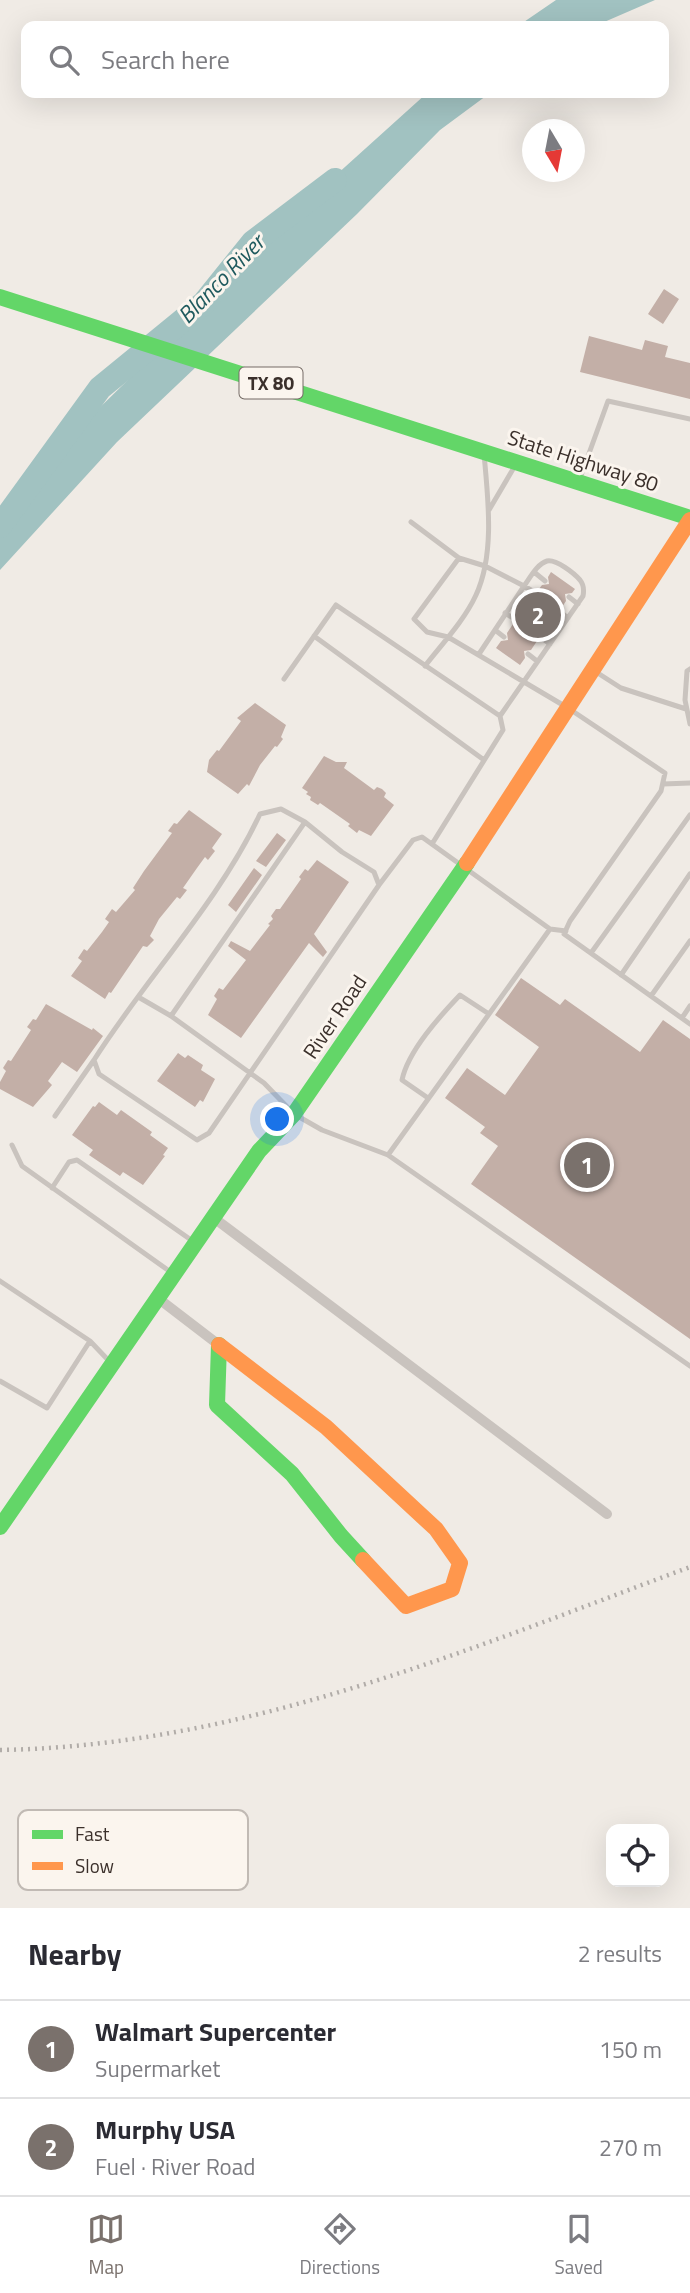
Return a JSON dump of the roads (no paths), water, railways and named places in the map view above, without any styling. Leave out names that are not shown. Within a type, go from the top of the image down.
[{"type":"street","name":"State Highway 80","points":[[0,297],[579,481],[690,519]]},
{"type":"street","name":"River Road","points":[[0,1527],[259,1151],[294,1114],[464,867],[690,519]]},
{"type":"street","points":[[214,1218],[607,1514]]},
{"type":"street","points":[[159,1299],[326,1427],[436,1529],[460,1563],[453,1589],[406,1606],[341,1536],[292,1474],[217,1405],[219,1345]]},
{"type":"lane","points":[[579,481],[608,401],[690,419]]},
{"type":"lane","points":[[425,666],[476,595],[485,566],[489,510],[483,451]]},
{"type":"lane","points":[[489,510],[518,462]]},
{"type":"lane","points":[[411,522],[459,558],[485,566],[536,593]]},
{"type":"lane","points":[[459,558],[414,619],[427,632],[448,637],[568,708],[666,773],[661,791],[570,921],[564,934],[690,1024]]},
{"type":"lane","points":[[479,654],[542,563],[550,560],[556,562],[580,580],[584,588],[583,596],[500,716]]},
{"type":"lane","points":[[534,572],[545,581]]},
{"type":"lane","points":[[569,597],[578,604]]},
{"type":"lane","points":[[284,679],[336,605],[500,716],[503,730],[432,844]]},
{"type":"lane","points":[[559,611],[568,618]]},
{"type":"lane","points":[[505,613],[516,620]]},
{"type":"lane","points":[[495,629],[505,637]]},
{"type":"lane","points":[[314,636],[484,760]]},
{"type":"lane","points":[[540,637],[550,644]]},
{"type":"lane","points":[[528,654],[537,661]]},
{"type":"lane","points":[[690,669],[687,671],[686,709],[690,724]]},
{"type":"lane","points":[[592,670],[621,688],[686,709]]},
{"type":"lane","points":[[663,784],[690,783]]},
{"type":"lane","points":[[55,1116],[245,846],[260,814],[281,810],[304,822],[374,873],[379,886]]},
{"type":"lane","points":[[591,953],[690,815]]},
{"type":"lane","points":[[171,1016],[304,822]]},
{"type":"lane","points":[[94,1060],[99,1074],[197,1140],[204,1136],[399,858],[413,840],[422,837],[550,929],[566,931]]},
{"type":"lane","points":[[621,975],[690,874]]},
{"type":"lane","points":[[388,1155],[550,929]]},
{"type":"lane","points":[[651,996],[690,941]]},
{"type":"lane","points":[[428,1098],[402,1080],[404,1068],[441,1015],[460,995],[489,1014]]},
{"type":"lane","points":[[140,998],[171,1016],[264,1083],[294,1114],[322,1130],[388,1155],[690,1366]]},
{"type":"lane","points":[[682,1018],[690,1006]]},
{"type":"lane","points":[[12,1145],[22,1166],[175,1275]]},
{"type":"lane","points":[[52,1188],[69,1162],[77,1160],[197,1244]]},
{"type":"lane","points":[[0,1281],[90,1341],[112,1364]]},
{"type":"lane","points":[[0,1381],[47,1408],[90,1341]]},
{"type":"water","points":[[556,0],[655,0],[607,21],[525,21]]},
{"type":"water","points":[[421,98],[483,98],[440,130],[357,214],[117,442],[0,570],[0,510],[39,467],[227,283],[264,240]]},
{"type":"waterway","name":"Blanco River","points":[[0,526],[100,388],[204,303],[253,242],[335,180]]},
{"type":"railway","points":[[0,1750],[90,1744],[179,1731],[266,1712],[437,1660],[690,1567]]},
{"type":"place","name":"Murphy USA","points":[[538,615]]},
{"type":"place","name":"Walmart Supercenter","points":[[587,1165]]}]
